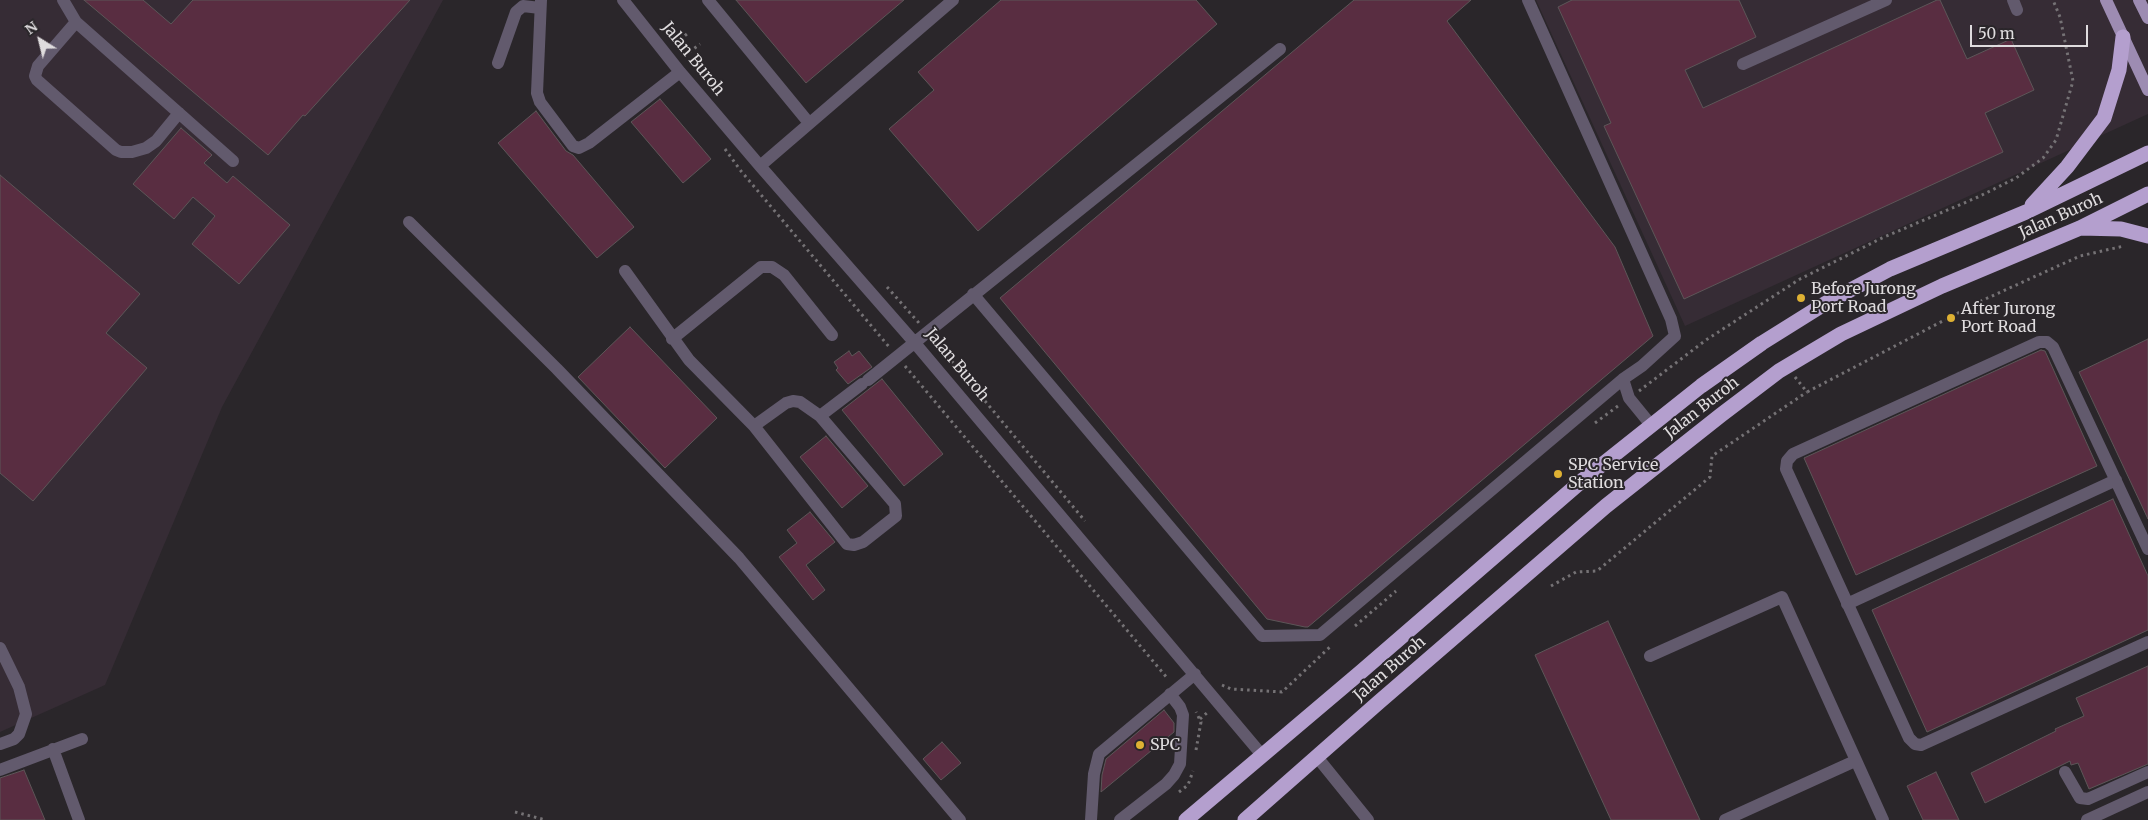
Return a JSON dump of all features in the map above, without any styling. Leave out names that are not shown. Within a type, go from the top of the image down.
[{"type":"highway","points":[[2026,212],[2067,167],[2104,118],[2119,70],[2123,37]]},
{"type":"highway","name":"Jalan Buroh","points":[[1186,820],[1357,676],[1584,479],[1701,386],[1762,343],[1826,303],[1890,270],[2026,212],[2148,153]]},
{"type":"highway","name":"Jalan Buroh","points":[[1245,820],[1606,506],[1721,415],[1787,367],[1842,334],[1942,286],[2080,228],[2148,194]]},
{"type":"highway","points":[[2080,228],[2121,229],[2148,236]]},
{"type":"main road","points":[[2106,0],[2148,90]]},
{"type":"main road","points":[[2139,0],[2148,18]]},
{"type":"lane","points":[[63,0],[76,22],[233,161]]},
{"type":"lane","name":"Jalan Buroh","points":[[623,0],[680,72],[914,342],[1262,755]]},
{"type":"lane","points":[[708,0],[809,124]]},
{"type":"lane","points":[[760,166],[953,0]]},
{"type":"lane","points":[[974,294],[1262,636],[1320,635],[1623,379],[1642,366],[1675,336],[1674,327],[1528,0]]},
{"type":"lane","points":[[1743,64],[1886,0]]},
{"type":"lane","points":[[498,64],[516,12],[523,6],[540,4],[537,93],[540,102],[573,146],[579,148],[589,143],[680,72]]},
{"type":"lane","points":[[76,22],[38,66],[37,80],[116,150],[132,152],[146,148],[156,141],[179,113]]},
{"type":"lane","points":[[820,416],[1280,49]]},
{"type":"lane","points":[[409,222],[558,369],[739,558],[960,820]]},
{"type":"lane","points":[[672,339],[761,267],[772,267],[784,275],[832,335]]},
{"type":"lane","points":[[625,271],[672,339],[689,360],[754,426],[847,544],[854,545],[863,542],[896,516],[897,509],[895,504],[820,416],[800,402],[786,403],[754,426]]},
{"type":"lane","points":[[2148,549],[2054,347],[2047,342],[2039,342],[1792,454],[1787,461],[1786,469],[1909,738],[1915,744],[1921,746],[2148,642]]},
{"type":"lane","points":[[1623,379],[1629,398],[1652,425]]},
{"type":"lane","points":[[1848,604],[2116,480]]},
{"type":"lane","points":[[1650,656],[1782,597],[1805,644],[1855,761],[1883,820]]},
{"type":"lane","points":[[0,648],[19,687],[26,714],[19,734],[14,739],[0,744]]},
{"type":"lane","points":[[1090,820],[1094,774],[1099,754],[1195,674]]},
{"type":"lane","points":[[1120,820],[1166,784],[1174,776],[1180,764],[1183,715],[1173,692]]},
{"type":"lane","points":[[0,770],[82,739]]},
{"type":"lane","points":[[53,749],[79,820]]},
{"type":"lane","points":[[1317,757],[1368,820]]},
{"type":"lane","points":[[1725,820],[1855,761]]},
{"type":"lane","points":[[2065,772],[2080,798],[2088,800],[2148,772]]},
{"type":"lane","points":[[2087,820],[2148,792]]},
{"type":"path","points":[[1590,426],[1706,340],[1800,279],[1882,238],[2016,178],[2044,158],[2056,140],[2073,81],[2060,17],[2053,0]]},
{"type":"path","points":[[675,44],[688,33]]},
{"type":"path","points":[[668,37],[690,63]]},
{"type":"path","points":[[684,56],[700,44]]},
{"type":"path","points":[[724,147],[741,171],[1173,692]]},
{"type":"path","points":[[1550,586],[1576,572],[1597,571],[1710,477],[1712,456],[1807,392],[1981,301],[2080,256],[2129,245]]},
{"type":"path","points":[[881,281],[926,331],[1091,528]]},
{"type":"path","points":[[1787,367],[1807,392]]},
{"type":"path","points":[[1349,631],[1399,588]]},
{"type":"path","points":[[1218,679],[1224,687],[1231,689],[1282,692],[1334,642]]},
{"type":"path","points":[[1193,708],[1199,715],[1201,722],[1195,758]]},
{"type":"path","points":[[1173,796],[1188,785],[1194,766]]},
{"type":"path","points":[[515,812],[546,820]]},
{"type":"shaded area","points":[[0,0],[443,0],[222,407],[105,685],[0,732]]},
{"type":"shaded area","points":[[1536,0],[2148,0],[2148,114],[1685,326]]},
{"type":"building","points":[[84,0],[143,0],[171,24],[193,0],[410,0],[268,155]]},
{"type":"building","points":[[736,0],[904,0],[806,83]]},
{"type":"building","points":[[1001,0],[1196,0],[1217,24],[978,231],[889,129],[934,90],[918,72]]},
{"type":"building","points":[[1354,0],[1471,0],[1447,21],[1615,247],[1653,336],[1308,627],[1305,627],[1267,619],[1000,298]]},
{"type":"building","points":[[1572,0],[1739,0],[1756,37],[1685,70],[1703,108],[1937,0],[1940,0],[1967,59],[2011,39],[2034,90],[1985,113],[2003,152],[1684,299],[1604,126],[1611,123],[1558,7]]},
{"type":"building","points":[[660,99],[711,159],[683,183],[631,122]]},
{"type":"building","points":[[536,111],[566,151],[573,155],[634,227],[597,258],[498,143]]},
{"type":"building","points":[[181,128],[212,155],[204,163],[227,183],[233,176],[290,225],[239,284],[192,244],[215,216],[193,197],[174,219],[133,184]]},
{"type":"building","points":[[0,175],[140,294],[106,333],[147,368],[33,501],[0,473]]},
{"type":"building","points":[[630,327],[717,418],[665,468],[578,377]]},
{"type":"building","points":[[2148,339],[2148,519],[2079,372]]},
{"type":"building","points":[[2041,350],[2045,351],[2097,466],[1856,575],[1804,458]]},
{"type":"building","points":[[849,351],[852,356],[859,351],[872,367],[848,384],[836,370],[838,368],[834,362]]},
{"type":"building","points":[[882,379],[943,454],[904,486],[842,410]]},
{"type":"building","points":[[826,436],[868,486],[842,508],[800,457]]},
{"type":"building","points":[[2113,499],[2148,576],[2148,630],[1927,732],[1872,610]]},
{"type":"building","points":[[810,512],[835,542],[806,565],[825,590],[813,600],[779,557],[797,543],[787,530]]},
{"type":"building","points":[[1608,621],[1700,820],[1611,820],[1535,655]]},
{"type":"building","points":[[2148,666],[2148,764],[2089,789],[2078,763],[2071,765],[2070,761],[1985,803],[1971,773],[2084,716],[2076,698]]},
{"type":"building","name":"SPC","points":[[1164,710],[1174,723],[1174,732],[1101,792],[1102,775],[1106,759]]},
{"type":"building","points":[[942,742],[961,763],[941,780],[923,759]]},
{"type":"building","points":[[24,770],[45,820],[0,820],[0,778]]},
{"type":"building","points":[[1936,772],[1959,820],[1923,820],[1907,786]]},
{"type":"place","name":"Before Jurong Port Road","points":[[1801,298]]},
{"type":"place","name":"After Jurong Port Road","points":[[1951,318]]},
{"type":"place","name":"SPC Service Station","points":[[1558,474]]},
{"type":"place","name":"SPC","points":[[1140,745]]}]
